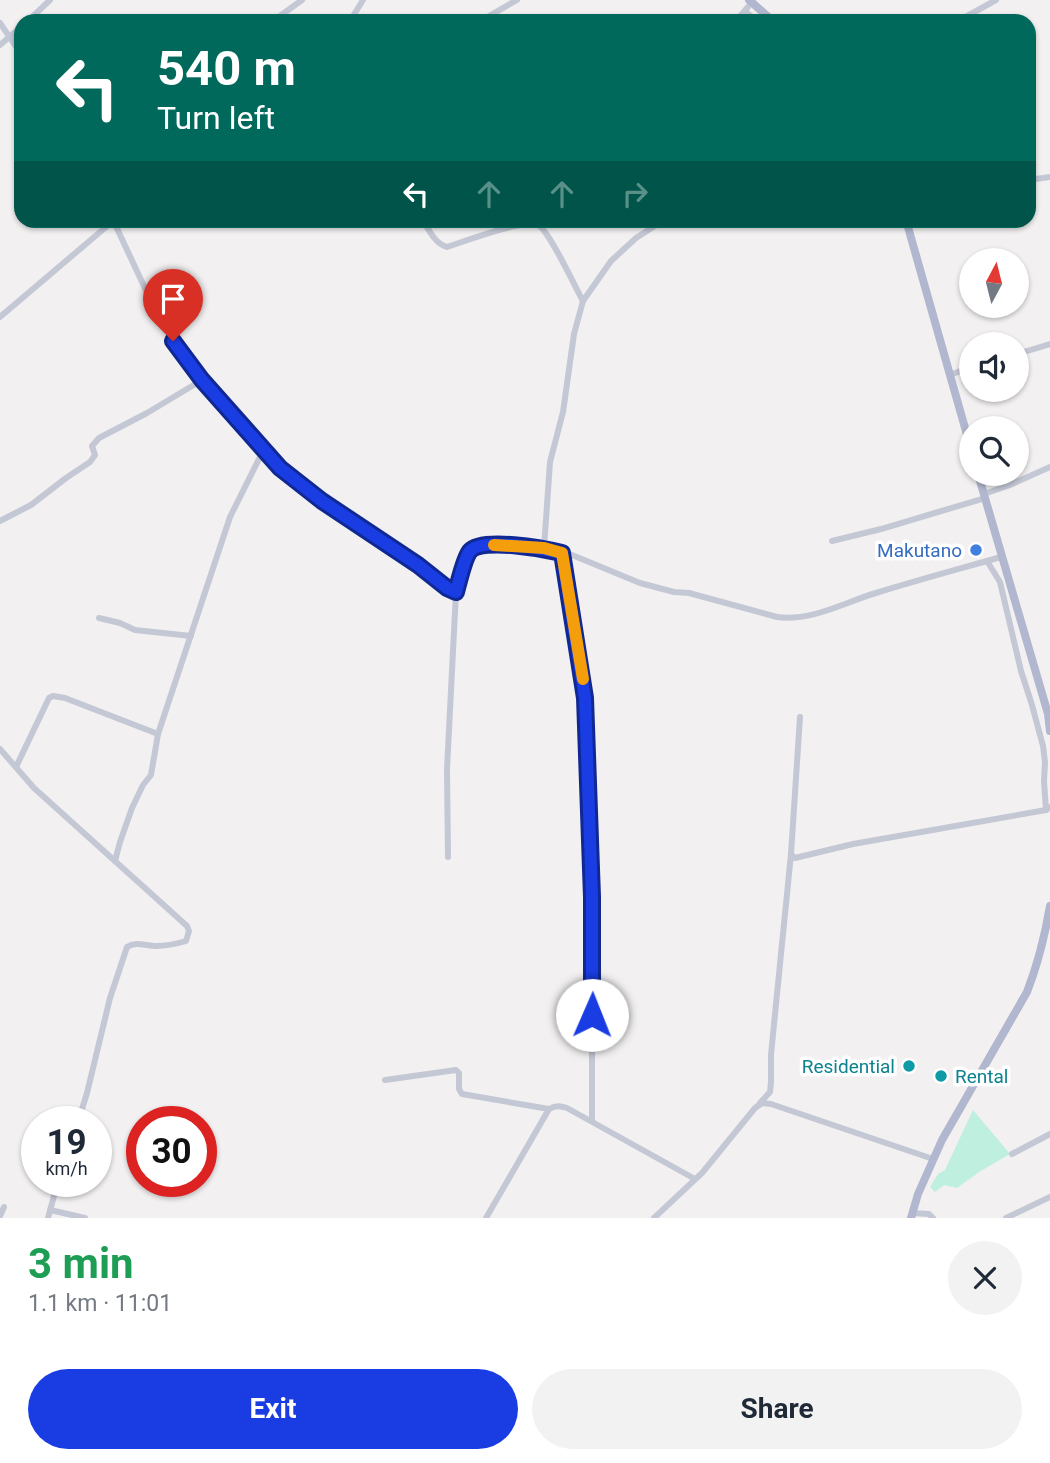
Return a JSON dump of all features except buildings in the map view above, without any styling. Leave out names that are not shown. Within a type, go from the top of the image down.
[{"type":"main road","points":[[752,1],[766,14]]},
{"type":"main road","points":[[908,228],[962,416]]},
{"type":"main road","points":[[981,486],[1049,714],[1050,731]]},
{"type":"main road","points":[[912,1216],[933,1159],[958,1110],[1027,992],[1035,973],[1050,906]]},
{"type":"street","points":[[35,14],[50,0]]},
{"type":"street","points":[[283,14],[302,0]]},
{"type":"street","points":[[492,14],[517,0]]},
{"type":"street","points":[[971,14],[996,0]]},
{"type":"street","points":[[743,14],[752,1]]},
{"type":"street","points":[[745,11],[748,14]]},
{"type":"street","points":[[0,23],[14,44]]},
{"type":"street","points":[[0,45],[14,34]]},
{"type":"street","points":[[0,317],[105,228]]},
{"type":"street","points":[[116,228],[173,341],[202,380],[263,451],[311,494],[456,592]]},
{"type":"street","points":[[429,228],[439,243],[447,247],[510,228]]},
{"type":"street","points":[[542,228],[583,301]]},
{"type":"street","points":[[544,548],[550,462],[563,412],[574,334],[583,301],[611,261],[652,228]]},
{"type":"street","points":[[1029,350],[1050,344]]},
{"type":"street","points":[[950,374],[959,371]]},
{"type":"street","points":[[0,521],[31,505],[89,462],[95,455],[92,446],[99,438],[202,380]]},
{"type":"street","points":[[115,861],[132,808],[151,775],[158,734],[230,517],[263,451]]},
{"type":"street","points":[[832,541],[984,496],[1050,467]]},
{"type":"street","points":[[448,857],[447,769],[456,592],[469,552],[475,547],[493,544],[544,548],[603,567],[640,583],[788,619],[820,612],[875,593],[1001,557]]},
{"type":"street","points":[[562,553],[585,698],[592,897],[592,1121]]},
{"type":"street","points":[[791,854],[795,858],[853,844],[1048,808],[1043,746],[1000,582],[987,561]]},
{"type":"street","points":[[99,618],[135,630],[191,636]]},
{"type":"street","points":[[1009,623],[1020,620]]},
{"type":"street","points":[[16,767],[49,698],[53,696],[65,698],[158,734]]},
{"type":"street","points":[[654,1218],[702,1173],[770,1092],[800,717]]},
{"type":"street","points":[[0,749],[34,789],[187,926],[189,934],[186,941],[170,945],[150,946],[134,943],[127,947],[110,998],[83,1106]]},
{"type":"street","points":[[384,1080],[456,1070],[459,1073],[459,1089],[462,1094],[549,1109],[562,1106],[695,1179]]},
{"type":"street","points":[[759,1104],[771,1104],[933,1159]]},
{"type":"street","points":[[486,1218],[549,1109]]},
{"type":"street","points":[[1012,1153],[1050,1134]]},
{"type":"street","points":[[48,1218],[54,1197]]},
{"type":"street","points":[[1006,1218],[1050,1197]]},
{"type":"street","points":[[0,1216],[4,1207]]},
{"type":"street","points":[[50,1210],[85,1218]]},
{"type":"street","points":[[912,1216],[929,1214],[933,1218]]},
{"type":"green space","points":[[973,1110],[1010,1154],[957,1188],[944,1185],[935,1192],[930,1187],[938,1174],[945,1170]]},
{"type":"slow traffic","points":[[494,545],[544,548],[562,553],[583,679]]},
{"type":"place","name":"Makutano","points":[[976,550]]},
{"type":"place","name":"Residential","points":[[909,1066]]},
{"type":"place","name":"Rental","points":[[941,1076]]},
{"type":"route","points":[[173,341],[202,380],[280,468],[322,501],[418,565],[447,588],[456,592],[469,552],[475,547],[493,544],[544,548],[562,553],[585,698],[592,897],[592,1015]]}]
